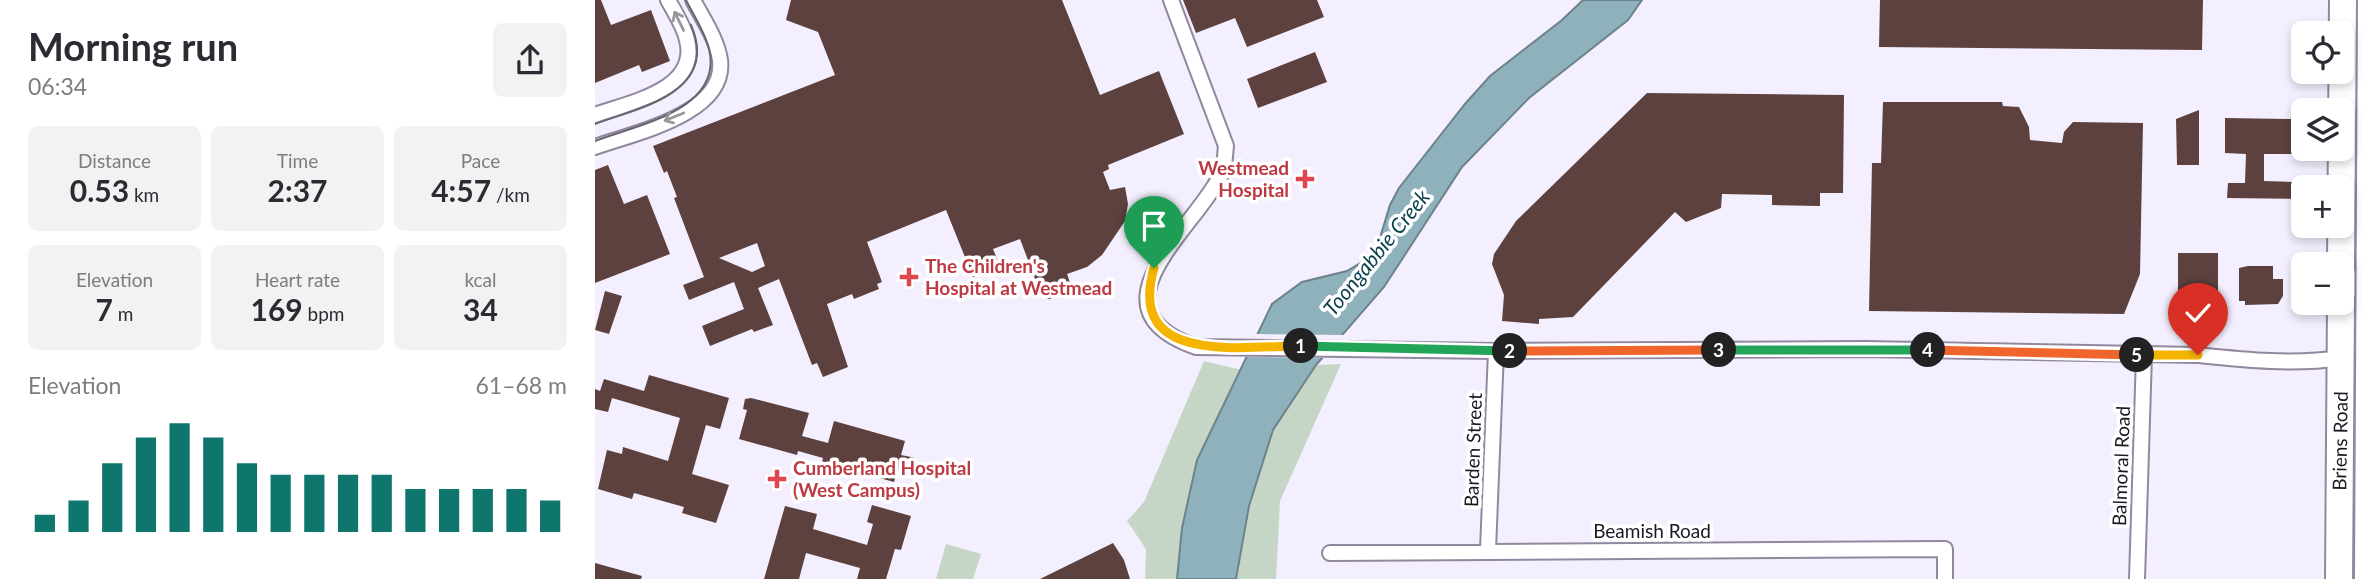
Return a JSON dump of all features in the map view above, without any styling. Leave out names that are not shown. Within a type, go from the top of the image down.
[{"type":"highway","points":[[2341,252],[2343,0]]},
{"type":"highway","name":"Briens Road","points":[[2368,579],[2372,352],[2371,0]]},
{"type":"highway","name":"Briens Road","points":[[2339,579],[2341,315]]},
{"type":"highway","points":[[2341,358],[2372,352]]},
{"type":"street","points":[[595,116],[671,85],[684,69],[688,48],[669,0]]},
{"type":"street","points":[[595,147],[696,108],[712,92],[720,72],[718,51],[693,0]]},
{"type":"street","points":[[1171,0],[1226,146],[1223,170],[1211,192],[1154,268],[1147,292],[1150,310],[1175,339],[1196,347],[1344,346],[1496,351],[1865,349],[2315,362],[2341,358]]},
{"type":"street","name":"Barden Street","points":[[1488,550],[1496,351]]},
{"type":"street","name":"Balmoral Road","points":[[2137,579],[2144,355]]},
{"type":"street","name":"Beamish Road","points":[[1330,553],[1945,549],[1945,579]]},
{"type":"green space","points":[[1204,361],[1242,370],[1194,472],[1182,528],[1177,579],[1145,579],[1146,549],[1127,521],[1144,502]]},
{"type":"green space","points":[[1341,364],[1280,501],[1276,579],[1236,579],[1249,506],[1273,430],[1316,365]]},
{"type":"green space","points":[[946,544],[981,554],[973,579],[936,579]]},
{"type":"water","name":"Toongabbie Creek","points":[[1583,0],[1642,0],[1628,20],[1529,98],[1462,167],[1384,287],[1316,365],[1273,430],[1249,506],[1236,579],[1177,579],[1182,528],[1197,460],[1272,304],[1302,282],[1347,271],[1370,257],[1378,244],[1390,205],[1399,188],[1465,104],[1490,76],[1562,20]]},
{"type":"pier","points":[[1256,334],[1344,335],[1344,338],[1327,358],[1245,357]]},
{"type":"building","points":[[595,0],[601,0],[611,25],[651,10],[670,61],[642,72],[639,65],[595,83]]},
{"type":"building","points":[[791,0],[1062,0],[1100,95],[1159,71],[1184,134],[1108,165],[1109,169],[1103,172],[1110,190],[1125,187],[1128,204],[1125,221],[1102,255],[1087,267],[1067,274],[1072,288],[1060,292],[1061,295],[1049,299],[1042,297],[1020,239],[993,249],[1000,266],[973,277],[946,210],[867,242],[882,282],[877,284],[879,289],[854,299],[852,294],[827,304],[848,367],[823,377],[817,363],[812,365],[779,279],[758,288],[773,325],[754,332],[752,329],[710,346],[702,326],[744,309],[734,282],[689,300],[683,285],[704,277],[674,198],[677,197],[667,171],[664,173],[653,146],[835,75],[818,32],[786,20]],"holes":[[[757,243],[765,266],[752,272],[719,258]]]},
{"type":"building","points":[[1183,0],[1317,0],[1324,17],[1247,47],[1235,18],[1196,33]]},
{"type":"building","points":[[1880,0],[2203,0],[2202,50],[1879,47]]},
{"type":"building","points":[[1315,52],[1327,82],[1258,108],[1247,79]]},
{"type":"building","points":[[1647,93],[1844,95],[1843,193],[1820,193],[1820,206],[1772,205],[1772,195],[1722,194],[1721,208],[1686,222],[1675,212],[1573,317],[1539,319],[1539,324],[1502,321],[1504,295],[1492,264],[1494,254],[1516,221]]},
{"type":"building","points":[[1883,102],[2002,102],[2003,106],[2019,107],[2029,127],[2030,140],[2062,143],[2064,132],[2073,122],[2143,123],[2140,274],[2124,314],[1869,311],[1872,163],[1881,163]]},
{"type":"building","points":[[2199,110],[2199,165],[2177,165],[2176,119]]},
{"type":"building","points":[[2225,118],[2291,119],[2291,154],[2264,154],[2264,181],[2291,182],[2291,199],[2227,198],[2228,183],[2245,183],[2246,154],[2225,153]]},
{"type":"building","points":[[608,165],[624,204],[647,195],[670,254],[595,283],[595,170]]},
{"type":"building","points":[[2178,253],[2218,253],[2218,305],[2210,305],[2210,313],[2178,313]]},
{"type":"building","points":[[2273,266],[2273,279],[2283,279],[2283,296],[2278,304],[2245,305],[2245,301],[2239,301],[2239,268]]},
{"type":"building","points":[[605,291],[622,296],[609,334],[595,330]]},
{"type":"building","points":[[649,375],[729,398],[720,429],[706,425],[692,474],[729,485],[716,523],[682,513],[684,507],[634,493],[632,499],[598,489],[607,450],[622,454],[623,447],[668,461],[680,418],[612,398],[608,412],[595,409],[595,389],[600,391],[604,379],[644,391]]},
{"type":"building","points":[[751,398],[809,413],[802,436],[828,443],[834,421],[905,441],[901,455],[916,458],[912,473],[898,469],[894,482],[822,462],[823,458],[798,451],[797,455],[739,439],[747,410],[743,409],[745,399]]},
{"type":"building","points":[[872,505],[911,516],[901,550],[895,549],[886,579],[857,579],[860,568],[806,553],[799,579],[764,579],[785,506],[817,514],[813,529],[867,545],[873,524],[867,522]]},
{"type":"building","points":[[1113,543],[1124,560],[1130,579],[1040,579]]},
{"type":"building","points":[[595,563],[642,576],[641,579],[595,579]]},
{"type":"tram line","points":[[595,141],[673,112],[690,101],[703,87],[710,70],[709,49],[686,0]]},
{"type":"tram line","points":[[595,124],[653,103],[685,81],[695,66],[697,48],[691,25]]},
{"type":"place","name":"Westmead Hospital","points":[[1305,179]]},
{"type":"place","name":"The Children's Hospital at Westmead","points":[[909,277]]},
{"type":"place","name":"Cumberland Hospital (West Campus)","points":[[777,479]]},
{"type":"route","points":[[1154,268],[1147,292],[1150,310],[1159,324],[1175,339],[1196,347],[1344,346],[1496,351],[1865,349],[2198,355]]}]
